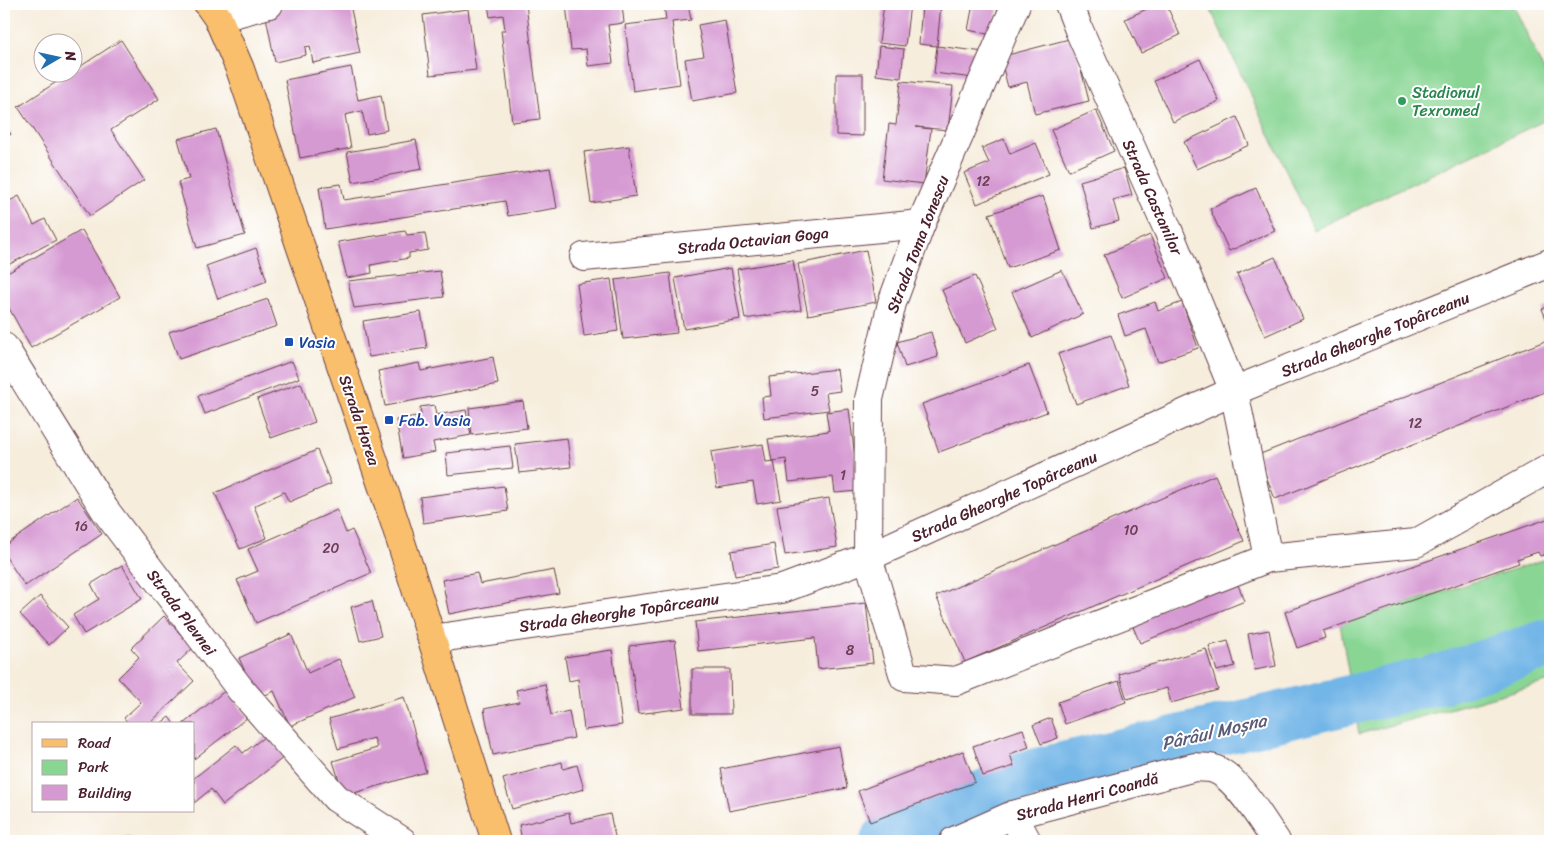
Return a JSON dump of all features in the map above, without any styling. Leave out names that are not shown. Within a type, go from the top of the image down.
[{"type":"main road","name":"Strada Horea","points":[[213,11],[243,78],[395,523],[496,841]]},
{"type":"street","points":[[213,11],[269,4]]},
{"type":"street","name":"Strada Toma Ionescu","points":[[1016,4],[922,224],[892,303],[869,399],[868,557],[904,677],[956,681],[1268,558]]},
{"type":"street","name":"Strada Castanilor","points":[[1069,4],[1168,230],[1234,391],[1268,558]]},
{"type":"street","name":"Strada Octavian Goga","points":[[584,257],[922,224]]},
{"type":"street","name":"Strada Gheorghe Topârceanu","points":[[432,640],[782,589],[868,557],[1234,391],[1550,263]]},
{"type":"street","name":"Strada Plevnei","points":[[4,347],[105,510],[241,690],[336,798],[402,841]]},
{"type":"street","points":[[1268,558],[1416,544],[1550,468]]},
{"type":"street","name":"Strada Henri Coandă","points":[[954,841],[1013,815],[1194,767],[1215,769],[1230,780],[1243,794],[1276,841]]},
{"type":"street","points":[[1013,815],[1027,841]]},
{"type":"green space","name":"Stadionul Texromed","points":[[1208,4],[1513,4],[1550,84],[1550,118],[1314,230]]},
{"type":"green space","points":[[1550,558],[1550,639],[1365,696],[1444,678],[1550,643],[1550,681],[1359,734],[1340,624]]},
{"type":"building","points":[[305,4],[350,4],[360,53],[313,63],[310,46],[305,47],[306,55],[275,62],[265,12]]},
{"type":"building","points":[[488,4],[526,4],[540,119],[512,122],[501,30],[505,30],[503,15],[490,17]]},
{"type":"building","points":[[566,4],[622,4],[624,23],[608,25],[613,63],[588,66],[586,49],[571,50]]},
{"type":"building","points":[[664,4],[688,4],[691,20],[672,22],[680,84],[633,91],[625,25],[666,20]]},
{"type":"building","points":[[884,4],[910,4],[905,46],[879,43]]},
{"type":"building","points":[[922,4],[941,4],[937,46],[919,44]]},
{"type":"building","points":[[973,4],[999,4],[992,35],[968,30]]},
{"type":"building","points":[[1150,4],[1166,4],[1180,35],[1141,53],[1125,19],[1151,7]]},
{"type":"building","points":[[468,9],[476,70],[430,75],[423,15]]},
{"type":"building","points":[[725,20],[737,93],[692,101],[685,59],[704,56],[698,25]]},
{"type":"building","points":[[1073,38],[1089,101],[1035,114],[1027,82],[1008,87],[1000,57]]},
{"type":"building","points":[[121,40],[159,99],[111,130],[144,180],[90,216],[18,107],[56,82],[82,82],[82,65]]},
{"type":"building","points":[[879,46],[904,49],[901,78],[876,75]]},
{"type":"building","points":[[937,46],[984,52],[981,79],[934,73]]},
{"type":"building","points":[[1200,59],[1219,101],[1173,122],[1154,81]]},
{"type":"building","points":[[351,67],[358,100],[381,95],[387,130],[367,134],[362,111],[345,115],[351,148],[300,158],[285,80]]},
{"type":"building","points":[[836,74],[863,74],[863,136],[836,135]]},
{"type":"building","points":[[901,81],[953,86],[948,130],[916,127],[931,129],[924,184],[882,179],[889,124],[896,125]]},
{"type":"building","points":[[1096,110],[1114,151],[1069,171],[1051,130]]},
{"type":"building","points":[[1237,117],[1249,145],[1197,169],[1184,142]]},
{"type":"building","points":[[4,126],[11,134],[4,141]]},
{"type":"building","points":[[216,129],[245,235],[197,248],[178,182],[189,179],[178,139]]},
{"type":"building","points":[[1004,139],[1010,154],[1036,143],[1049,174],[977,204],[964,173],[989,163],[982,148]]},
{"type":"building","points":[[416,140],[422,169],[353,182],[347,152]]},
{"type":"building","points":[[629,146],[636,196],[591,203],[584,152]]},
{"type":"building","points":[[550,168],[557,208],[508,216],[505,201],[325,229],[319,187],[341,184],[344,200]]},
{"type":"building","points":[[1124,168],[1132,195],[1113,200],[1119,221],[1093,228],[1080,181]]},
{"type":"building","points":[[1256,188],[1275,231],[1229,251],[1210,209]]},
{"type":"building","points":[[19,196],[34,225],[45,219],[56,240],[4,267],[4,225],[7,223],[4,217],[4,204]]},
{"type":"building","points":[[1043,196],[1061,250],[1008,268],[989,214]]},
{"type":"building","points":[[82,230],[120,297],[31,348],[4,299],[4,275]]},
{"type":"building","points":[[405,231],[407,235],[425,233],[428,250],[409,253],[409,258],[371,265],[372,273],[347,278],[338,242]]},
{"type":"building","points":[[1150,235],[1168,278],[1122,298],[1104,255]]},
{"type":"building","points":[[256,248],[267,281],[218,299],[206,266]]},
{"type":"building","points":[[866,250],[876,302],[808,315],[798,264]]},
{"type":"building","points":[[1275,257],[1303,319],[1265,336],[1237,274]]},
{"type":"building","points":[[793,260],[801,310],[745,319],[737,269]]},
{"type":"building","points":[[731,268],[740,319],[684,329],[675,278]]},
{"type":"building","points":[[1062,270],[1083,314],[1032,338],[1012,292]]},
{"type":"building","points":[[440,271],[444,297],[354,308],[348,281]]},
{"type":"building","points":[[670,273],[677,333],[623,339],[615,280]]},
{"type":"building","points":[[975,276],[998,328],[965,343],[942,290]]},
{"type":"building","points":[[611,279],[618,331],[584,336],[577,284]]},
{"type":"building","points":[[268,299],[277,326],[179,359],[169,332]]},
{"type":"building","points":[[1155,302],[1158,311],[1182,302],[1198,348],[1158,362],[1146,329],[1125,336],[1118,315]]},
{"type":"building","points":[[1550,305],[1550,328],[1542,309]]},
{"type":"building","points":[[421,312],[427,348],[369,357],[363,321]]},
{"type":"building","points":[[931,332],[938,357],[905,367],[897,342]]},
{"type":"building","points":[[1111,335],[1129,385],[1076,404],[1058,354]]},
{"type":"building","points":[[1550,339],[1550,390],[1275,499],[1258,455]]},
{"type":"building","points":[[493,357],[498,384],[385,406],[378,371],[419,363],[421,371]]},
{"type":"building","points":[[292,361],[299,378],[205,414],[198,396]]},
{"type":"building","points":[[1029,365],[1047,412],[939,452],[922,404]]},
{"type":"building","points":[[837,369],[840,391],[826,393],[829,410],[764,418],[762,397],[771,396],[769,377]]},
{"type":"building","points":[[301,383],[315,422],[271,438],[257,399]]},
{"type":"building","points":[[523,401],[527,428],[472,435],[469,408]]},
{"type":"building","points":[[434,405],[436,415],[466,410],[471,435],[433,442],[435,452],[403,458],[396,420],[421,415],[420,407]]},
{"type":"building","points":[[849,409],[859,491],[835,493],[833,477],[789,482],[786,459],[772,461],[768,439],[829,431],[826,412]]},
{"type":"building","points":[[567,438],[571,467],[519,473],[515,444]]},
{"type":"building","points":[[763,444],[766,462],[774,461],[781,500],[757,504],[753,482],[717,488],[711,452]]},
{"type":"building","points":[[510,446],[513,468],[448,475],[446,453]]},
{"type":"building","points":[[317,450],[331,484],[289,502],[284,492],[254,506],[267,538],[240,549],[215,493]]},
{"type":"building","points":[[1215,475],[1244,541],[965,662],[936,596]]},
{"type":"building","points":[[504,486],[508,511],[423,523],[420,497]]},
{"type":"building","points":[[77,497],[102,534],[25,586],[4,554],[4,546]]},
{"type":"building","points":[[829,498],[837,547],[785,555],[777,506]]},
{"type":"building","points":[[337,510],[346,533],[352,530],[371,573],[256,623],[237,580],[258,571],[248,549]]},
{"type":"building","points":[[1550,518],[1550,553],[1540,556],[1538,552],[1517,559],[1519,563],[1323,631],[1325,638],[1297,648],[1285,612]]},
{"type":"building","points":[[774,544],[778,569],[735,576],[731,551]]},
{"type":"building","points":[[122,565],[142,599],[84,634],[73,615],[99,599],[91,584]]},
{"type":"building","points":[[554,570],[559,593],[449,614],[442,580],[477,573],[480,584]]},
{"type":"building","points":[[1235,578],[1245,601],[1140,643],[1130,620]]},
{"type":"building","points":[[40,596],[68,627],[49,645],[20,614]]},
{"type":"building","points":[[372,601],[381,636],[360,641],[351,607]]},
{"type":"building","points":[[866,603],[873,663],[818,669],[815,638],[698,651],[695,622]]},
{"type":"building","points":[[164,616],[193,648],[177,663],[194,681],[151,722],[127,722],[124,718],[141,702],[118,678],[139,657],[131,648]]},
{"type":"building","points":[[1269,630],[1276,666],[1255,670],[1248,634]]},
{"type":"building","points":[[291,634],[308,673],[339,659],[355,697],[290,726],[274,691],[257,699],[239,658]]},
{"type":"building","points":[[675,640],[684,708],[638,714],[629,646]]},
{"type":"building","points":[[1228,641],[1235,666],[1217,671],[1209,646]]},
{"type":"building","points":[[1206,649],[1218,690],[1171,703],[1167,688],[1127,699],[1119,674]]},
{"type":"building","points":[[612,650],[622,725],[584,730],[578,679],[569,681],[565,657]]},
{"type":"building","points":[[692,669],[730,669],[731,714],[692,714]]},
{"type":"building","points":[[1119,681],[1126,702],[1065,724],[1058,702]]},
{"type":"building","points":[[545,684],[551,715],[569,711],[574,738],[493,755],[484,709],[519,702],[516,690]]},
{"type":"building","points":[[226,690],[248,717],[195,758],[195,722],[186,722]]},
{"type":"building","points":[[404,697],[426,772],[344,796],[333,761],[377,748],[374,738],[338,749],[329,719]]},
{"type":"building","points":[[169,717],[173,722],[163,722]]},
{"type":"building","points":[[1051,718],[1058,738],[1041,744],[1033,725]]},
{"type":"building","points":[[1023,729],[1029,747],[1010,754],[1014,766],[983,776],[973,746]]},
{"type":"building","points":[[267,735],[284,757],[223,805],[211,789],[195,802],[195,777],[236,745],[243,753]]},
{"type":"building","points":[[839,746],[847,788],[729,811],[721,769]]},
{"type":"building","points":[[963,751],[975,782],[870,822],[858,791]]},
{"type":"building","points":[[562,762],[563,769],[577,765],[584,789],[512,809],[503,779]]},
{"type":"building","points":[[569,813],[571,823],[610,814],[616,841],[522,841],[519,825]]},
{"type":"building","points":[[128,836],[133,841],[123,841]]},
{"type":"waterway","name":"Pârâul Moșna","points":[[885,841],[1024,776],[1444,678],[1550,643]]},
{"type":"place","name":"Stadionul Texromed","points":[[1402,101]]},
{"type":"place","name":"Vasia","points":[[289,342]]},
{"type":"place","name":"Fab. Vasia","points":[[389,420]]}]
